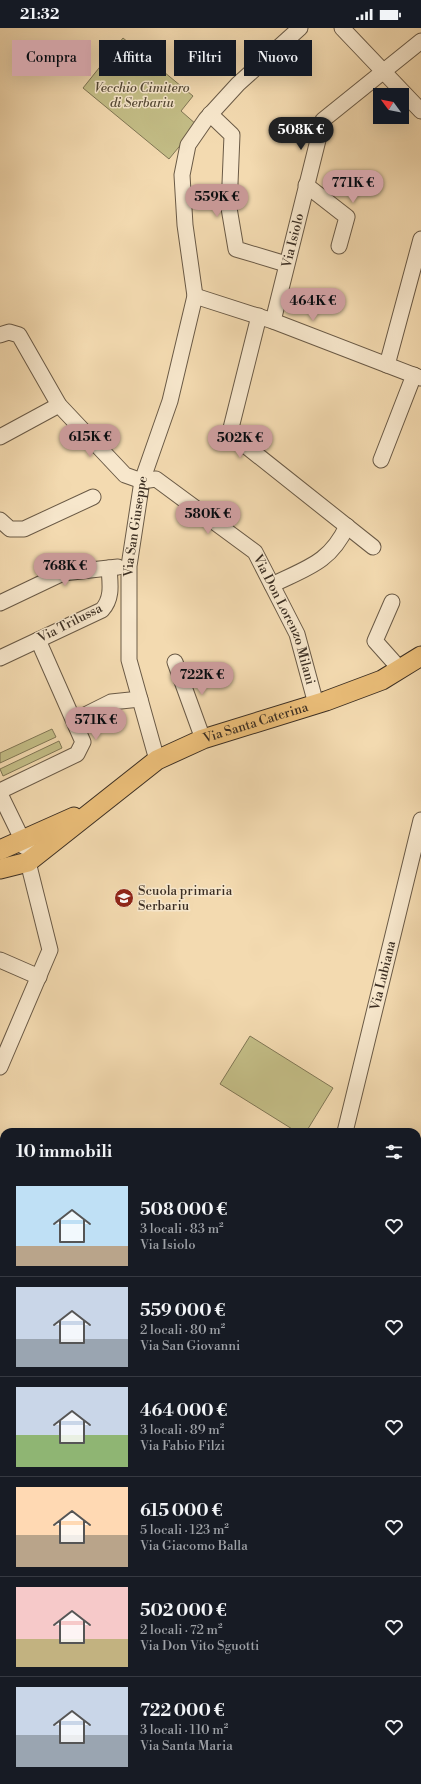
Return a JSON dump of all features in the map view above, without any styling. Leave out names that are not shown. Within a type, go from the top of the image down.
[{"type":"main road","name":"Via Santa Caterina","points":[[0,869],[28,862],[99,806],[131,785],[157,760],[203,739],[316,704],[382,680],[421,656]]},
{"type":"main road","name":"Via Santa Caterina","points":[[0,850],[18,837],[99,806]]},
{"type":"street","points":[[300,28],[238,84],[210,114],[188,145],[182,175],[185,225],[195,296],[266,319],[418,377],[381,460]]},
{"type":"street","points":[[342,28],[421,111]]},
{"type":"street","name":"Via Isiolo","points":[[347,526],[232,435],[231,428],[266,319],[286,264],[323,120],[421,41]]},
{"type":"street","points":[[210,114],[232,135],[229,208],[236,249],[286,264]]},
{"type":"street","points":[[306,185],[347,217],[339,246]]},
{"type":"street","points":[[387,365],[421,239]]},
{"type":"street","name":"Via San Giuseppe","points":[[157,760],[129,660],[129,566],[142,481],[170,401],[195,296]]},
{"type":"street","name":"Via Don Lorenzo Milani","points":[[0,335],[9,332],[19,335],[59,405],[125,475],[142,481],[156,479],[255,552],[297,634],[316,704]]},
{"type":"street","points":[[0,437],[59,405]]},
{"type":"street","points":[[0,520],[10,528],[24,529],[93,497]]},
{"type":"street","points":[[272,585],[321,560],[333,550],[347,526],[373,547]]},
{"type":"street","points":[[0,604],[63,573],[129,566]]},
{"type":"street","name":"Via Trilussa","points":[[0,658],[102,610],[107,604],[110,593],[109,568]]},
{"type":"street","points":[[392,602],[375,641],[400,669]]},
{"type":"street","points":[[0,791],[77,754],[83,742],[38,640]]},
{"type":"street","points":[[176,662],[203,739]]},
{"type":"street","points":[[74,720],[111,702],[140,699]]},
{"type":"street","points":[[0,794],[18,837],[30,850],[28,862],[50,950],[39,977],[3,1049],[0,1067]]},
{"type":"street","name":"Via Lubiana","points":[[346,1128],[421,820]]},
{"type":"street","points":[[0,960],[39,977]]},
{"type":"green space","name":"Vecchio Cimitero di Serbariu","points":[[99,68],[99,76],[166,76],[166,74],[193,96],[181,111],[197,125],[169,159],[83,88]]},
{"type":"green space","points":[[52,729],[56,737],[0,763],[0,753]]},
{"type":"green space","points":[[59,741],[62,748],[3,776],[0,769]]},
{"type":"green space","points":[[250,1036],[333,1088],[308,1128],[291,1128],[220,1084]]},
{"type":"place","name":"Scuola primaria Serbariu","points":[[124,898]]}]
